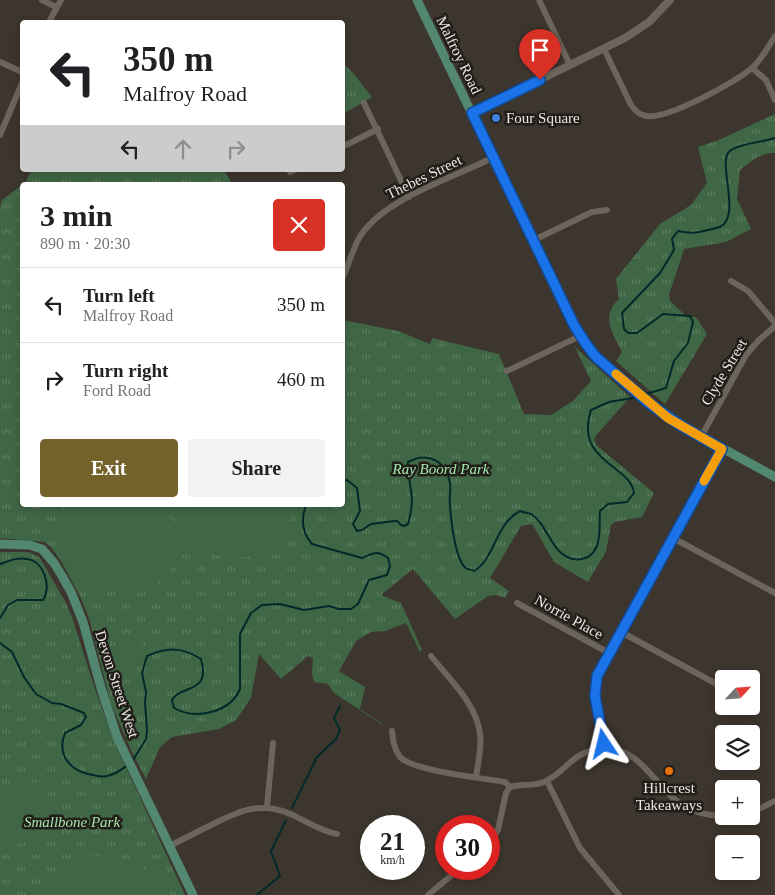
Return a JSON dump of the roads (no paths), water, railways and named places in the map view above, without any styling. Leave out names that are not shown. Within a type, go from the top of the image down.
[{"type":"main road","name":"Malfroy Road","points":[[417,0],[580,336],[596,357],[668,418],[775,477]]},
{"type":"main road","name":"Devon Street West","points":[[0,544],[35,546],[47,553],[71,592],[81,617],[106,706],[124,750],[193,895]]},
{"type":"street","points":[[42,0],[56,7]]},
{"type":"street","points":[[50,20],[61,0]]},
{"type":"street","points":[[539,0],[570,65]]},
{"type":"street","points":[[472,113],[604,49],[636,31],[658,14],[670,0]]},
{"type":"street","points":[[604,49],[631,105],[644,116],[659,116],[727,86],[752,68],[775,36]]},
{"type":"street","points":[[0,62],[20,71]]},
{"type":"street","points":[[752,68],[766,80],[775,100]]},
{"type":"street","points":[[0,134],[20,88]]},
{"type":"street","points":[[364,103],[409,197]]},
{"type":"street","points":[[345,145],[378,129]]},
{"type":"street","name":"Thebes Street","points":[[345,272],[358,239],[370,224],[390,208],[409,197],[494,157]]},
{"type":"street","points":[[534,240],[592,212],[607,210]]},
{"type":"street","points":[[731,281],[748,292],[775,325]]},
{"type":"street","name":"Clyde Street","points":[[701,437],[746,354],[775,325]]},
{"type":"street","points":[[507,371],[580,336]]},
{"type":"street","points":[[604,748],[595,696],[595,685],[600,668],[722,449]]},
{"type":"street","points":[[673,538],[775,593]]},
{"type":"street","name":"Norrie Place","points":[[517,603],[609,653]]},
{"type":"street","points":[[621,632],[715,683]]},
{"type":"street","points":[[431,656],[468,702],[478,723],[480,745],[476,777]]},
{"type":"street","points":[[392,731],[396,751],[407,762],[425,768],[505,782],[510,787]]},
{"type":"street","points":[[267,807],[274,743]]},
{"type":"street","points":[[500,821],[506,793],[510,787],[535,785],[547,781],[578,756],[592,750],[604,748],[620,751],[641,763],[672,797],[690,809],[715,815]]},
{"type":"street","points":[[547,781],[580,848],[617,893],[609,895]]},
{"type":"street","points":[[760,808],[775,800]]},
{"type":"street","points":[[170,846],[246,809],[267,807],[288,813],[325,832],[337,834]]},
{"type":"street","points":[[428,895],[446,880]]},
{"type":"waterway","points":[[643,395],[666,388],[674,361],[688,343],[693,322],[690,316],[663,314],[637,333],[628,333],[624,329],[622,313],[660,273],[674,250],[672,239],[678,231],[700,232],[720,227],[726,222],[729,213],[726,169],[728,153],[736,147],[775,138]]},
{"type":"waterway","points":[[345,480],[357,488],[360,511],[353,524],[357,531],[371,524],[395,521],[404,526],[408,524],[412,503],[408,462],[415,459],[429,458],[440,464],[448,475],[454,540],[459,558],[467,569],[474,571],[481,566],[505,524],[520,511],[536,517],[555,547],[564,555],[574,559],[585,558],[590,556],[597,546],[600,511],[608,504],[627,502],[634,493],[631,484],[596,452],[590,441],[588,427],[591,410],[609,402],[639,397]]},
{"type":"waterway","points":[[133,760],[146,739],[146,692],[142,673],[147,656],[161,651],[181,650],[201,659],[203,670],[199,684],[176,695],[172,700],[174,708],[182,712],[201,714],[220,709],[228,704],[240,689],[240,634],[251,613],[262,605],[280,604],[304,610],[329,606],[339,609],[351,609],[358,604],[369,580],[387,575],[390,566],[388,558],[381,554],[373,554],[362,558],[312,544],[303,526],[305,507]]},
{"type":"waterway","points":[[0,564],[20,559],[33,561],[42,569],[47,588],[43,600],[17,600],[8,605],[0,618]]},
{"type":"waterway","points":[[0,643],[12,652],[24,677],[36,694],[52,703],[61,704],[84,713],[86,717],[81,725],[65,733],[63,740],[63,753],[70,764],[81,772],[102,777],[118,772],[128,765]]},
{"type":"waterway","points":[[292,808],[317,757],[336,739],[340,730],[334,718],[340,706]]},
{"type":"waterway","points":[[257,895],[280,876],[271,851],[286,820]]},
{"type":"place","name":"Four Square","points":[[496,118]]},
{"type":"place","name":"Hillcrest Takeaways","points":[[669,771]]},
{"type":"park label","name":"Ray Boord Park","points":[[441,469]]},
{"type":"park label","name":"Smallbone Park","points":[[72,822]]}]
